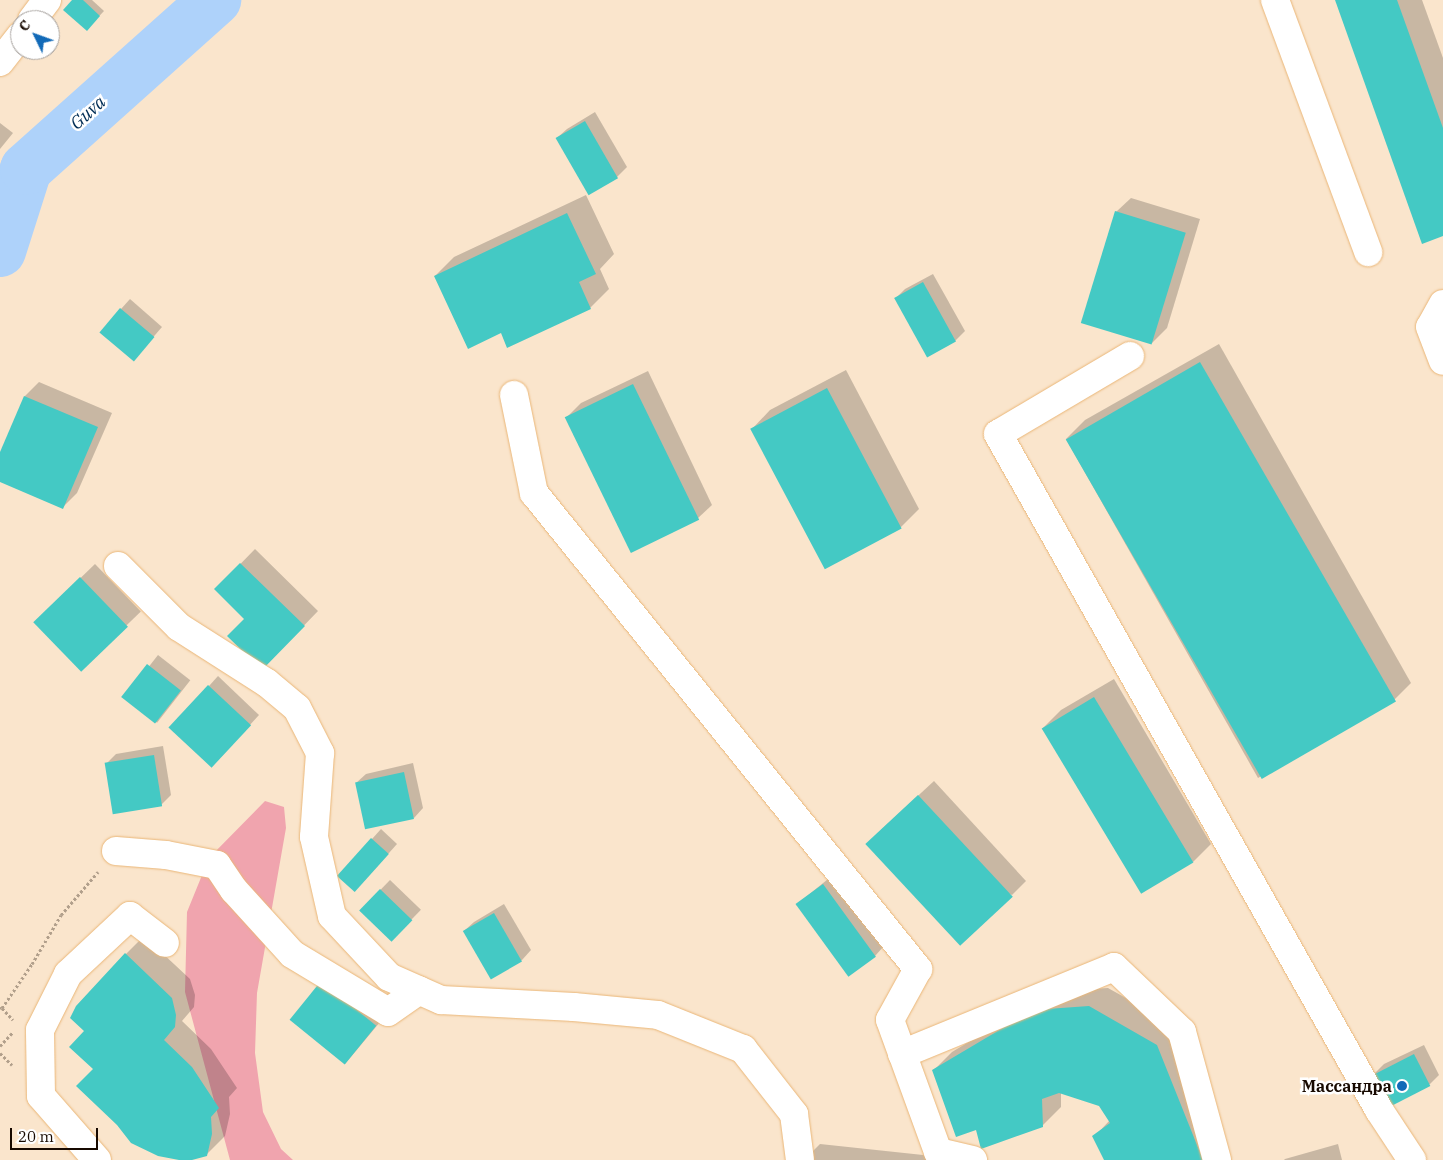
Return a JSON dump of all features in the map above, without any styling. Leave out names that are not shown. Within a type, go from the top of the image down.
[{"type":"lane","points":[[1275,0],[1368,252]]},
{"type":"lane","points":[[0,62],[10,49]]},
{"type":"lane","points":[[1443,304],[1430,327],[1443,362]]},
{"type":"lane","points":[[1130,356],[998,434],[1379,1110],[1412,1160]]},
{"type":"lane","points":[[514,395],[534,493],[918,969],[890,1020],[938,1152],[973,1160]]},
{"type":"lane","points":[[118,566],[179,627],[267,683],[297,708],[320,753],[314,837],[332,916],[389,977],[441,1000],[574,1007],[658,1015],[743,1049],[794,1114],[800,1160]]},
{"type":"lane","points":[[116,851],[166,855],[216,865],[234,890],[292,954],[388,1012],[419,990]]},
{"type":"lane","points":[[97,1160],[41,1096],[40,1030],[68,974],[130,916],[165,943]]},
{"type":"lane","points":[[902,1054],[1114,967],[1182,1032],[1217,1160]]},
{"type":"path","points":[[0,1007],[2,1008],[32,964],[61,915],[116,851]]},
{"type":"shaded area","points":[[265,801],[284,807],[286,828],[257,993],[255,1053],[263,1112],[281,1149],[293,1160],[230,1160],[185,992],[187,912],[209,858]]},
{"type":"building","points":[[72,0],[83,0],[100,16],[87,31],[63,10]]},
{"type":"building","points":[[1335,0],[1397,0],[1443,128],[1443,236],[1422,244]]},
{"type":"building","points":[[585,121],[618,178],[589,195],[556,138]]},
{"type":"building","points":[[1115,211],[1186,233],[1152,345],[1081,323]]},
{"type":"building","points":[[567,213],[596,274],[579,282],[591,309],[507,348],[501,333],[468,349],[434,276]]},
{"type":"building","points":[[923,282],[956,341],[927,357],[894,298]]},
{"type":"building","points":[[120,308],[154,337],[134,361],[99,333]]},
{"type":"building","points":[[1200,362],[1396,701],[1262,779],[1066,440]]},
{"type":"building","points":[[633,384],[699,520],[631,553],[565,417]]},
{"type":"building","points":[[827,388],[902,528],[825,569],[750,429]]},
{"type":"building","points":[[24,396],[98,427],[63,509],[0,482],[0,452]]},
{"type":"building","points":[[240,563],[305,626],[262,670],[227,636],[244,619],[214,589]]},
{"type":"building","points":[[80,577],[128,627],[81,672],[33,622]]},
{"type":"building","points":[[147,664],[181,690],[155,724],[121,697]]},
{"type":"building","points":[[208,685],[251,725],[212,768],[168,727]]},
{"type":"building","points":[[1094,697],[1193,862],[1141,894],[1042,728]]},
{"type":"building","points":[[154,755],[162,806],[113,814],[105,763]]},
{"type":"building","points":[[404,772],[414,819],[365,829],[355,782]]},
{"type":"building","points":[[918,795],[1013,897],[960,946],[865,844]]},
{"type":"building","points":[[371,838],[389,854],[355,892],[337,876]]},
{"type":"building","points":[[823,884],[876,957],[848,977],[795,904]]},
{"type":"building","points":[[380,889],[412,920],[392,942],[359,911]]},
{"type":"building","points":[[494,913],[522,961],[491,979],[463,931]]},
{"type":"building","points":[[125,953],[172,998],[176,1015],[175,1027],[164,1040],[192,1067],[219,1108],[211,1117],[212,1134],[207,1156],[192,1160],[179,1160],[158,1156],[131,1143],[117,1125],[76,1086],[93,1069],[69,1047],[84,1031],[70,1018],[76,1006]]},
{"type":"building","points":[[321,981],[376,1026],[345,1065],[290,1020]]},
{"type":"building","points":[[1089,1006],[1157,1045],[1203,1160],[1104,1160],[1092,1136],[1110,1123],[1099,1106],[1059,1093],[1042,1099],[1043,1127],[981,1149],[976,1130],[956,1137],[932,1070],[1033,1010]]},
{"type":"building","points":[[1414,1054],[1430,1086],[1389,1107],[1373,1075]]},
{"type":"waterway","name":"Guva","points":[[0,251],[26,169],[215,0]]},
{"type":"place","name":"Массандра","points":[[1402,1086]]}]
